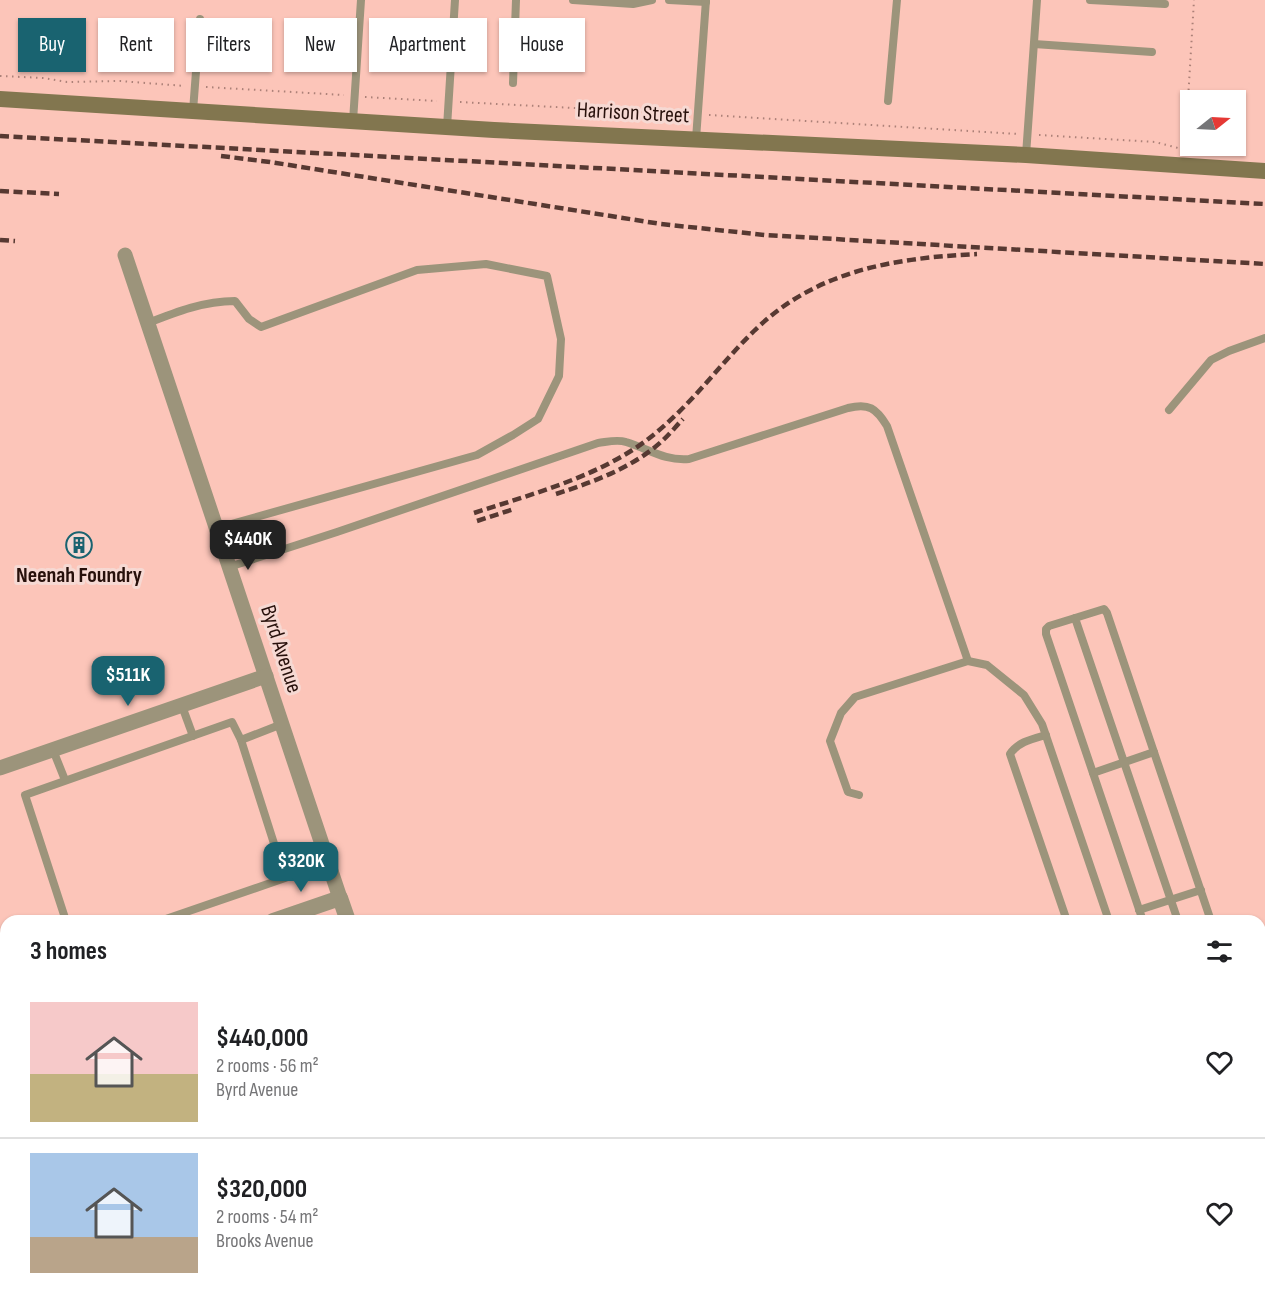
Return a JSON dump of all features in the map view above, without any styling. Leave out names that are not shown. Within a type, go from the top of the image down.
[{"type":"main road","name":"Harrison Street","points":[[0,99],[447,127],[1026,155],[1265,171]]},
{"type":"street","name":"Byrd Avenue","points":[[125,255],[346,915]]},
{"type":"street","points":[[0,768],[266,676]]},
{"type":"street","points":[[290,915],[340,898]]},
{"type":"lane","points":[[353,121],[361,0]]},
{"type":"lane","points":[[447,127],[455,0]]},
{"type":"lane","points":[[513,83],[516,0]]},
{"type":"lane","points":[[573,0],[633,4],[652,0]]},
{"type":"lane","points":[[669,0],[706,1],[696,139]]},
{"type":"lane","points":[[888,101],[897,0]]},
{"type":"lane","points":[[1026,155],[1037,0]]},
{"type":"lane","points":[[1090,0],[1165,4]]},
{"type":"lane","points":[[1034,44],[1152,52]]},
{"type":"lane","points":[[193,111],[196,72]]},
{"type":"lane","points":[[148,323],[188,308],[217,301],[235,301],[249,319],[261,327],[417,270],[486,264],[547,276],[561,339],[559,376],[538,419],[477,455],[217,528]]},
{"type":"lane","points":[[1168,410],[1211,360],[1265,338]]},
{"type":"lane","points":[[229,567],[598,443],[625,442],[673,460],[689,459],[848,408],[868,406],[880,415],[887,426],[968,661]]},
{"type":"lane","points":[[1141,915],[1046,634],[1049,626],[1099,609],[1104,609],[1107,613],[1209,915]]},
{"type":"lane","points":[[1075,618],[1176,915]]},
{"type":"lane","points":[[859,795],[849,792],[830,741],[841,713],[855,697],[968,661],[987,665],[1024,695],[1042,724],[1107,915]]},
{"type":"lane","points":[[182,706],[193,736]]},
{"type":"lane","points":[[64,915],[25,795],[232,722],[241,740],[285,879],[177,915]]},
{"type":"lane","points":[[241,740],[282,724]]},
{"type":"lane","points":[[1046,735],[1024,742],[1014,748],[1010,754],[1065,915]]},
{"type":"lane","points":[[53,750],[65,780]]},
{"type":"lane","points":[[1093,773],[1154,752]]},
{"type":"lane","points":[[1139,910],[1201,890]]},
{"type":"path","points":[[698,114],[1155,142],[1185,150],[1194,0]]},
{"type":"railway","points":[[0,136],[1265,204]]},
{"type":"railway","points":[[221,156],[661,224],[765,235],[1265,264]]},
{"type":"railway","points":[[0,191],[59,194]]},
{"type":"railway","points":[[0,240],[15,241]]},
{"type":"railway","points":[[474,513],[577,478],[634,449],[668,423],[754,331],[778,310],[803,294],[830,281],[887,264],[977,254]]},
{"type":"railway","points":[[556,494],[625,467],[661,442],[683,419]]},
{"type":"railway","points":[[477,521],[514,509]]},
{"type":"place","name":"Neenah Foundry","points":[[79,545]]}]
